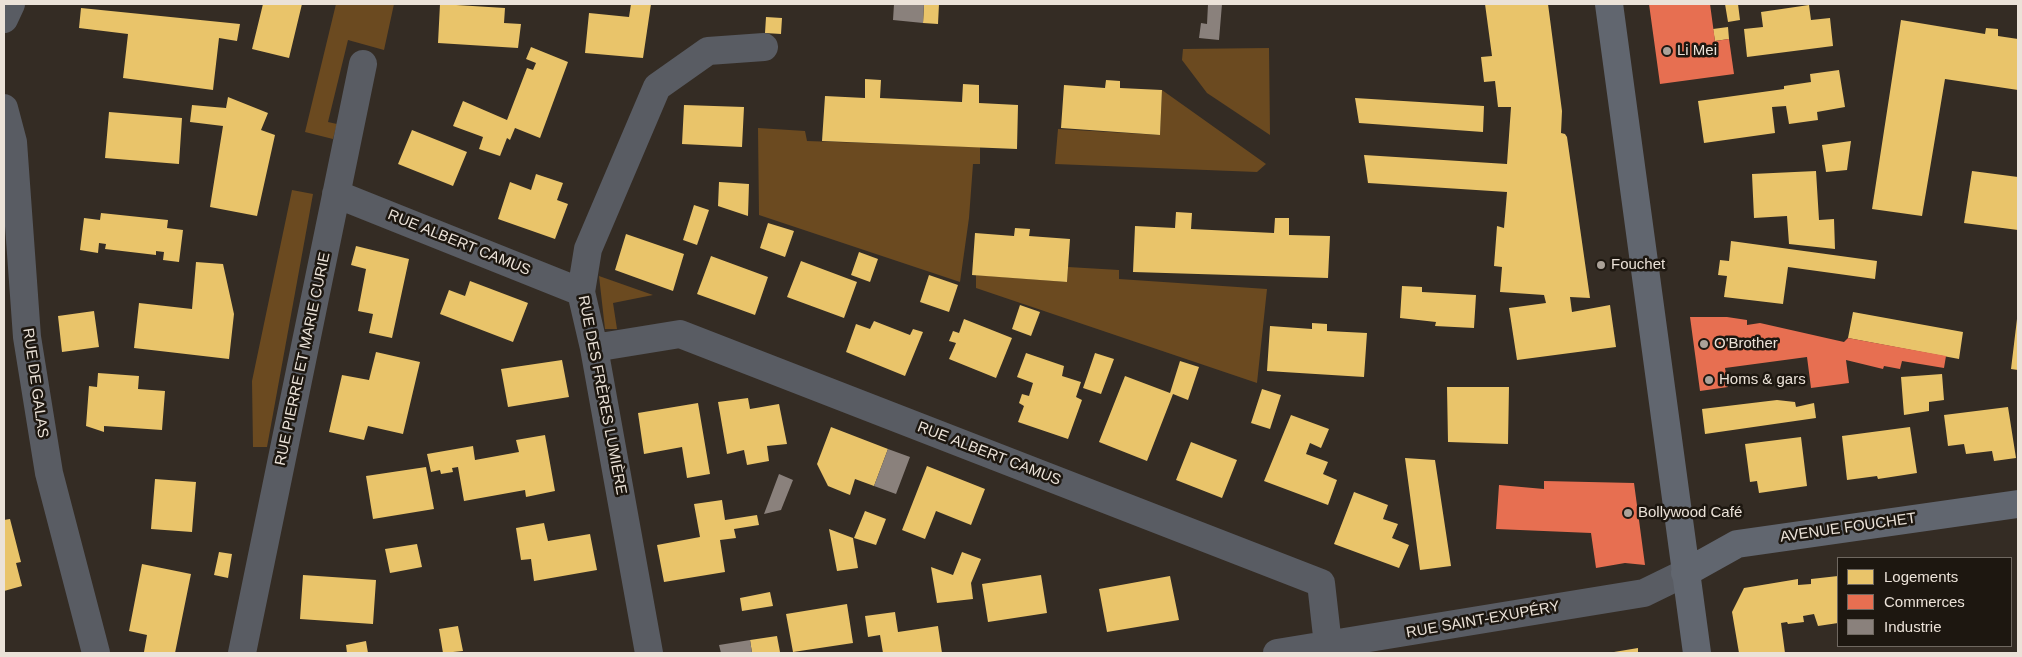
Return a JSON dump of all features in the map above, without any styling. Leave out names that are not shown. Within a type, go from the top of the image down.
[{"type":"main road","points":[[1609,4],[1697,653]]},
{"type":"main road","name":"AVENUE FOUCHET","points":[[1686,573],[1737,544],[2018,504]]},
{"type":"street","points":[[4,19],[11,4]]},
{"type":"street","name":"RUE DES FRÈRES LUMIÈRE","points":[[649,653],[594,348],[581,292],[588,249],[657,87],[708,51],[764,47]]},
{"type":"street","name":"RUE PIERRE ET MARIE CURIE","points":[[242,653],[363,64]]},
{"type":"street","name":"RUE DE GALAS","points":[[4,108],[13,142],[27,337],[49,473],[96,653]]},
{"type":"street","name":"RUE ALBERT CAMUS","points":[[336,194],[581,292]]},
{"type":"street","name":"RUE ALBERT CAMUS","points":[[594,348],[680,334],[1321,583],[1343,647]]},
{"type":"street","name":"RUE SAINT-EXUPÉRY","points":[[1276,653],[1343,647],[1644,593],[1686,573]]},
{"type":"shaded area","points":[[336,4],[394,4],[384,50],[348,40],[328,122],[337,124],[333,139],[305,132]]},
{"type":"shaded area","points":[[1269,48],[1270,135],[1207,93],[1182,60],[1183,49]]},
{"type":"shaded area","points":[[1162,90],[1266,164],[1257,172],[1055,164],[1058,129],[1160,135]]},
{"type":"shaded area","points":[[758,128],[805,131],[807,141],[980,147],[980,164],[973,164],[969,218],[960,282],[759,215]]},
{"type":"shaded area","points":[[292,190],[313,194],[267,447],[253,447],[252,381]]},
{"type":"shaded area","points":[[1068,267],[1119,270],[1119,279],[1267,289],[1257,383],[976,288],[976,275],[1067,282]]},
{"type":"shaded area","points":[[599,276],[653,295],[613,303],[617,329],[605,329]]},
{"type":"building: Logements","points":[[263,4],[302,4],[289,58],[252,49]]},
{"type":"building: Logements","points":[[440,4],[505,8],[504,23],[521,24],[518,48],[438,43]]},
{"type":"building: Logements","points":[[631,4],[651,4],[643,58],[585,53],[589,13],[629,17]]},
{"type":"building: Logements","points":[[924,4],[939,4],[938,24],[923,23]]},
{"type":"building: Logements","points":[[1485,4],[1548,4],[1562,111],[1561,133],[1567,137],[1590,298],[1570,297],[1572,312],[1610,305],[1616,347],[1517,360],[1509,308],[1546,303],[1544,295],[1500,292],[1502,267],[1494,266],[1497,226],[1504,228],[1507,192],[1368,183],[1364,155],[1507,164],[1511,107],[1498,107],[1495,81],[1484,82],[1481,57],[1492,56]]},
{"type":"building: Logements","points":[[1725,4],[1738,4],[1740,20],[1728,22]]},
{"type":"building: Logements","points":[[1809,5],[1811,20],[1830,18],[1833,46],[1747,57],[1744,29],[1763,27],[1761,12]]},
{"type":"building: Logements","points":[[81,8],[240,24],[237,41],[219,38],[213,90],[123,78],[128,34],[79,28]]},
{"type":"building: Logements","points":[[766,17],[782,18],[781,34],[765,33]]},
{"type":"building: Logements","points":[[1901,20],[1985,34],[1986,28],[1998,29],[1998,36],[2018,39],[2018,90],[1945,79],[1922,216],[1872,209]]},
{"type":"building: Logements","points":[[1728,27],[1729,39],[1715,41],[1713,29]]},
{"type":"building: Logements","points":[[531,47],[568,62],[540,138],[515,128],[510,140],[507,138],[500,156],[479,149],[483,137],[453,126],[463,101],[507,120],[527,68],[533,70],[536,63],[526,59]]},
{"type":"building: Logements","points":[[1839,70],[1845,107],[1817,112],[1818,120],[1789,124],[1786,106],[1772,107],[1775,133],[1704,143],[1698,101],[1784,89],[1784,86],[1811,82],[1810,74]]},
{"type":"building: Logements","points":[[865,79],[881,80],[880,98],[962,102],[963,84],[979,85],[979,103],[1018,105],[1017,149],[822,141],[825,96],[865,98]]},
{"type":"building: Logements","points":[[1106,80],[1120,81],[1120,88],[1162,90],[1160,135],[1061,128],[1064,85],[1105,88]]},
{"type":"building: Logements","points":[[228,97],[268,113],[261,130],[275,135],[257,216],[210,207],[223,126],[190,122],[192,105],[226,108]]},
{"type":"building: Logements","points":[[1355,98],[1484,106],[1483,132],[1359,123]]},
{"type":"building: Logements","points":[[684,105],[744,107],[742,147],[682,144]]},
{"type":"building: Logements","points":[[109,112],[182,118],[179,164],[105,158]]},
{"type":"building: Logements","points":[[412,130],[467,152],[453,186],[398,164]]},
{"type":"building: Logements","points":[[1851,141],[1847,170],[1826,172],[1822,145]]},
{"type":"building: Logements","points":[[1816,171],[1819,220],[1834,219],[1835,249],[1789,244],[1787,216],[1754,218],[1752,174]]},
{"type":"building: Logements","points":[[1972,171],[2018,177],[2018,230],[1964,223]]},
{"type":"building: Logements","points":[[536,174],[563,183],[557,200],[568,204],[555,239],[498,219],[510,182],[531,190]]},
{"type":"building: Logements","points":[[719,182],[749,184],[748,216],[718,206]]},
{"type":"building: Logements","points":[[694,205],[709,210],[697,245],[683,240]]},
{"type":"building: Logements","points":[[1176,212],[1192,213],[1191,229],[1274,233],[1275,218],[1289,218],[1289,235],[1330,236],[1328,278],[1133,272],[1135,226],[1175,228]]},
{"type":"building: Logements","points":[[101,213],[168,220],[167,228],[183,230],[179,262],[163,260],[164,252],[156,251],[156,255],[105,249],[106,244],[99,243],[98,253],[80,250],[84,218],[100,220]]},
{"type":"building: Logements","points":[[768,223],[794,231],[785,257],[760,248]]},
{"type":"building: Logements","points":[[1015,228],[1030,229],[1029,236],[1070,239],[1067,282],[972,275],[975,233],[1014,236]]},
{"type":"building: Logements","points":[[626,234],[684,254],[673,291],[615,270]]},
{"type":"building: Logements","points":[[1731,241],[1877,261],[1875,279],[1788,267],[1783,304],[1724,297],[1727,276],[1718,275],[1720,260],[1729,261]]},
{"type":"building: Logements","points":[[356,246],[409,259],[392,338],[369,333],[373,314],[358,311],[366,269],[351,265]]},
{"type":"building: Logements","points":[[859,252],[878,259],[870,282],[851,275]]},
{"type":"building: Logements","points":[[711,256],[768,277],[755,315],[697,294]]},
{"type":"building: Logements","points":[[801,261],[857,282],[844,318],[787,297]]},
{"type":"building: Logements","points":[[196,262],[223,264],[234,314],[229,359],[134,348],[139,303],[192,309]]},
{"type":"building: Logements","points":[[929,275],[958,285],[949,312],[920,302]]},
{"type":"building: Logements","points":[[470,281],[528,303],[513,342],[440,314],[449,290],[465,296]]},
{"type":"building: Logements","points":[[1402,286],[1422,287],[1422,292],[1476,295],[1474,328],[1435,326],[1436,322],[1400,318]]},
{"type":"building: Logements","points":[[1020,305],[1040,312],[1031,336],[1012,329]]},
{"type":"building: Logements","points":[[94,311],[99,347],[62,352],[58,316]]},
{"type":"building: Logements","points":[[1853,312],[1963,332],[1959,359],[1848,338]]},
{"type":"building: Logements","points":[[964,319],[1012,338],[996,378],[949,359],[956,343],[949,341],[953,331],[959,333]]},
{"type":"building: Logements","points":[[2018,320],[2018,370],[2011,369]]},
{"type":"building: Logements","points":[[874,321],[910,335],[913,329],[923,332],[905,376],[846,352],[856,324],[870,329]]},
{"type":"building: Logements","points":[[1312,323],[1327,324],[1327,331],[1367,333],[1364,377],[1267,371],[1270,326],[1312,329]]},
{"type":"building: Logements","points":[[376,352],[420,362],[403,434],[368,426],[364,440],[329,432],[342,375],[369,380]]},
{"type":"building: Logements","points":[[1026,353],[1064,366],[1062,376],[1081,382],[1076,397],[1082,400],[1068,439],[1018,422],[1024,406],[1019,403],[1022,394],[1029,396],[1033,383],[1017,377]]},
{"type":"building: Logements","points":[[1095,353],[1114,359],[1101,394],[1083,388]]},
{"type":"building: Logements","points":[[562,360],[569,397],[508,407],[501,369]]},
{"type":"building: Logements","points":[[1180,361],[1199,367],[1188,400],[1173,394],[1147,461],[1099,442],[1125,376],[1170,393]]},
{"type":"building: Logements","points":[[98,373],[139,376],[138,389],[165,391],[162,430],[104,426],[104,432],[86,426],[89,386],[97,387]]},
{"type":"building: Logements","points":[[1942,374],[1944,400],[1929,402],[1929,411],[1904,415],[1901,377]]},
{"type":"building: Logements","points":[[1447,387],[1509,387],[1508,444],[1448,442]]},
{"type":"building: Logements","points":[[1262,389],[1281,395],[1270,429],[1251,423]]},
{"type":"building: Logements","points":[[748,398],[750,409],[779,404],[787,444],[767,446],[769,461],[747,465],[744,450],[727,454],[718,402]]},
{"type":"building: Logements","points":[[1777,400],[1795,402],[1796,407],[1814,403],[1816,418],[1705,434],[1702,409]]},
{"type":"building: Logements","points":[[698,403],[710,474],[687,478],[682,447],[644,454],[638,413]]},
{"type":"building: Logements","points":[[2008,407],[2016,458],[1994,461],[1992,451],[1966,454],[1964,444],[1948,446],[1944,415]]},
{"type":"building: Logements","points":[[1291,415],[1329,429],[1321,448],[1310,443],[1306,454],[1328,462],[1323,474],[1337,480],[1328,505],[1264,481]]},
{"type":"building: Logements","points":[[831,427],[888,449],[874,486],[855,479],[850,495],[828,486],[817,464]]},
{"type":"building: Logements","points":[[1910,427],[1917,473],[1878,479],[1877,476],[1847,480],[1842,436]]},
{"type":"building: Logements","points":[[545,435],[555,491],[526,497],[525,490],[464,501],[458,467],[452,468],[453,472],[441,474],[440,470],[431,472],[427,454],[473,446],[475,460],[519,452],[516,440]]},
{"type":"building: Logements","points":[[1801,437],[1807,486],[1759,493],[1757,481],[1750,482],[1745,444]]},
{"type":"building: Logements","points":[[1191,442],[1237,460],[1222,498],[1176,480]]},
{"type":"building: Logements","points":[[1405,458],[1435,460],[1451,566],[1420,570]]},
{"type":"building: Logements","points":[[927,466],[985,489],[971,525],[936,511],[925,539],[902,530]]},
{"type":"building: Logements","points":[[426,467],[434,509],[373,519],[366,476]]},
{"type":"building: Logements","points":[[155,479],[196,482],[192,532],[151,529]]},
{"type":"building: Logements","points":[[1354,492],[1388,505],[1383,519],[1398,524],[1392,538],[1409,545],[1399,568],[1334,544]]},
{"type":"building: Logements","points":[[722,500],[725,520],[757,515],[759,525],[734,529],[736,538],[720,540],[725,572],[664,582],[657,545],[700,537],[694,504]]},
{"type":"building: Logements","points":[[865,511],[886,519],[876,545],[854,538]]},
{"type":"building: Logements","points":[[10,519],[21,562],[16,563],[22,586],[4,591],[4,520]]},
{"type":"building: Logements","points":[[544,523],[548,541],[590,534],[597,570],[534,581],[531,559],[521,560],[516,528]]},
{"type":"building: Logements","points":[[829,529],[853,538],[858,568],[837,571]]},
{"type":"building: Logements","points":[[417,544],[422,567],[390,573],[385,549]]},
{"type":"building: Logements","points":[[219,552],[232,554],[228,578],[214,575]]},
{"type":"building: Logements","points":[[962,552],[981,559],[971,583],[973,599],[937,603],[931,567],[953,575]]},
{"type":"building: Logements","points":[[142,564],[191,574],[175,653],[144,652],[147,635],[129,631]]},
{"type":"building: Logements","points":[[303,575],[376,580],[373,624],[300,619]]},
{"type":"building: Logements","points":[[1041,575],[1047,613],[988,622],[982,584]]},
{"type":"building: Logements","points":[[1170,576],[1179,620],[1107,632],[1099,589]]},
{"type":"building: Logements","points":[[1837,576],[1837,623],[1818,626],[1814,614],[1803,616],[1804,622],[1781,623],[1785,653],[1739,653],[1732,612],[1744,588],[1798,579],[1798,585],[1811,584],[1811,579]]},
{"type":"building: Logements","points":[[770,592],[773,606],[742,611],[740,598]]},
{"type":"building: Logements","points":[[847,604],[853,643],[793,652],[786,614]]},
{"type":"building: Logements","points":[[895,612],[898,632],[938,626],[942,653],[883,653],[880,635],[868,637],[865,616]]},
{"type":"building: Logements","points":[[458,626],[463,651],[443,653],[439,629]]},
{"type":"building: Logements","points":[[777,636],[780,652],[752,653],[750,640]]},
{"type":"building: Logements","points":[[366,641],[368,653],[347,653],[346,645]]},
{"type":"building: Logements","points":[[1638,648],[1638,653],[1614,653],[1614,652]]},
{"type":"building: Commerces","points":[[1649,4],[1710,4],[1715,41],[1729,39],[1734,74],[1660,84]]},
{"type":"building: Commerces","points":[[1690,317],[1727,317],[1747,320],[1747,325],[1760,323],[1844,342],[1848,338],[1946,356],[1944,368],[1902,361],[1900,369],[1884,366],[1883,369],[1846,360],[1849,383],[1811,388],[1807,357],[1725,368],[1728,387],[1700,391]]},
{"type":"building: Commerces","points":[[1544,481],[1634,483],[1645,565],[1625,563],[1596,568],[1591,533],[1496,529],[1499,485],[1544,489]]},
{"type":"building: Industrie","points":[[894,4],[924,4],[923,23],[893,20]]},
{"type":"building: Industrie","points":[[1208,4],[1222,4],[1219,40],[1199,38],[1201,23],[1207,24]]},
{"type":"building: Industrie","points":[[888,449],[910,457],[896,494],[874,486]]},
{"type":"building: Industrie","points":[[779,474],[793,480],[781,510],[764,514]]},
{"type":"building: Industrie","points":[[750,640],[752,653],[721,653],[719,645]]},
{"type":"place","name":"Li Mei","points":[[1667,51]]},
{"type":"place","name":"Fouchet","points":[[1601,265]]},
{"type":"place","name":"O'Brother","points":[[1704,344]]},
{"type":"place","name":"Homs & gars","points":[[1709,380]]},
{"type":"place","name":"Bollywood Café","points":[[1628,513]]}]
